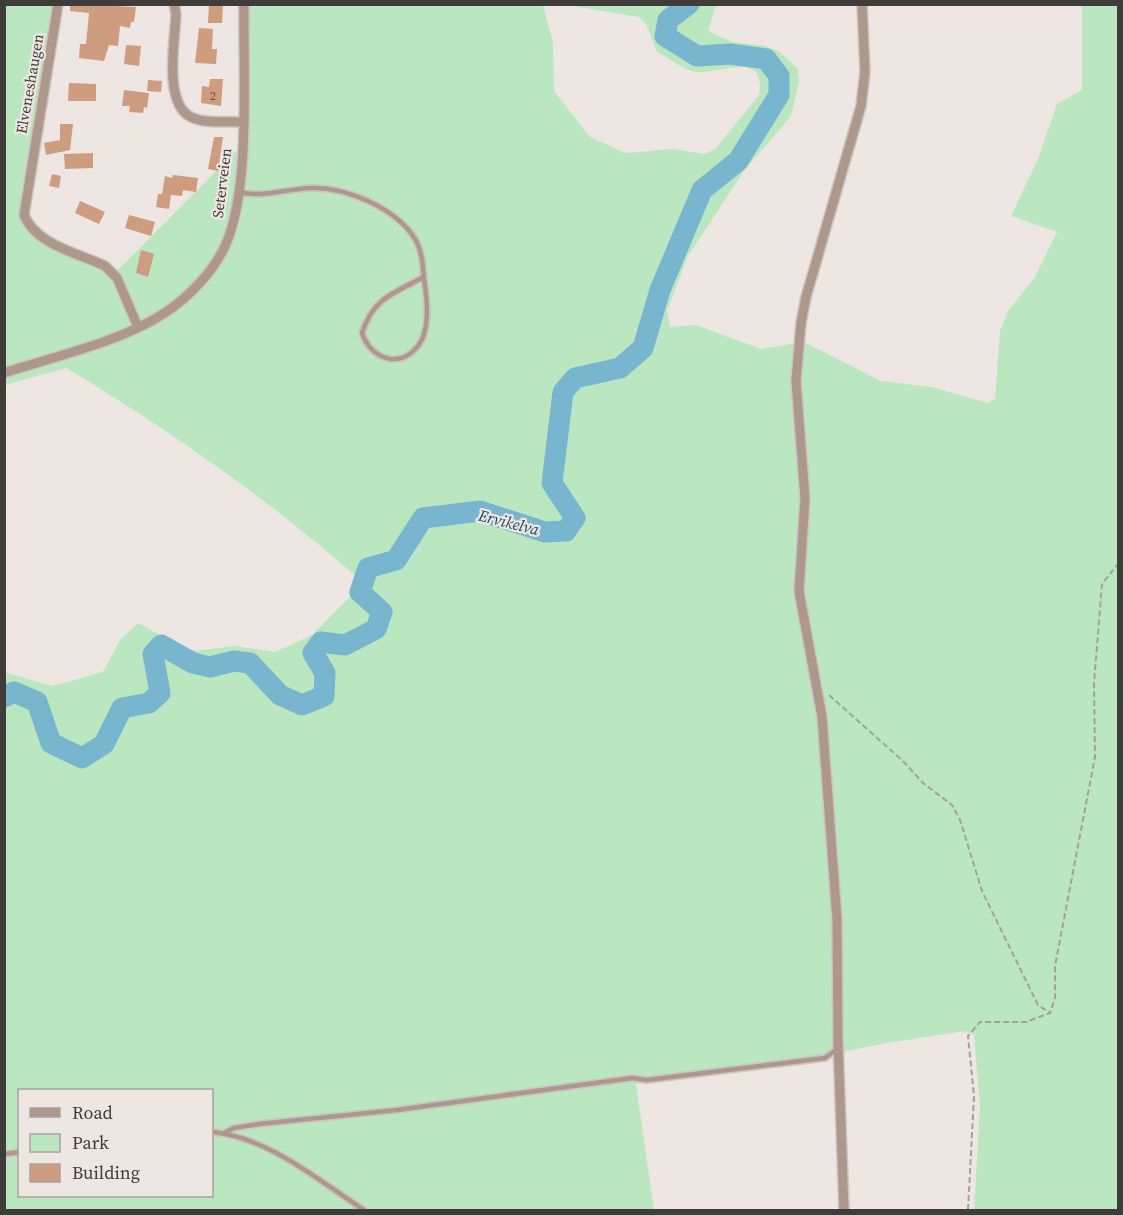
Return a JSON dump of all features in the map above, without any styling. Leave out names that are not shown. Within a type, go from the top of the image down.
[{"type":"street","name":"Elveneshaugen","points":[[58,4],[24,215],[28,224],[43,238],[105,266],[117,278],[138,327]]},
{"type":"street","points":[[174,4],[176,14],[174,94],[178,107],[193,118],[242,122]]},
{"type":"street","name":"Seterveien","points":[[4,373],[138,327],[165,312],[184,298],[211,267],[226,245],[236,211],[238,192],[244,4]]},
{"type":"street","points":[[844,1210],[837,919],[818,685],[799,591],[805,498],[796,363],[808,289],[861,106],[865,72],[862,4]]},
{"type":"lane","points":[[238,192],[257,196],[310,188],[334,190],[389,214],[404,225],[416,240],[424,277],[425,331],[418,347],[404,356],[390,360],[376,355],[366,344],[362,333],[374,307],[386,297],[424,277]]},
{"type":"lane","points":[[224,1133],[234,1128],[259,1124],[397,1110],[632,1078],[647,1080],[825,1058],[839,1046]]},
{"type":"lane","points":[[213,1132],[224,1133],[291,1162],[364,1210]]},
{"type":"path","points":[[1050,1013],[1055,998],[1055,966],[1095,757],[1094,683],[1102,584],[1119,564]]},
{"type":"path","points":[[818,685],[903,761],[923,783],[952,805],[982,891],[1038,1005],[1050,1013]]},
{"type":"path","points":[[968,1210],[974,1096],[969,1036],[980,1022],[1026,1022],[1050,1013]]},
{"type":"green space","points":[[5,5],[57,5],[22,214],[43,240],[114,274],[241,146],[247,5],[543,5],[553,43],[554,91],[590,137],[625,153],[672,149],[705,154],[716,148],[759,95],[759,81],[755,72],[748,68],[738,67],[704,72],[690,71],[657,52],[646,24],[639,17],[567,5],[716,5],[708,31],[732,42],[766,46],[780,52],[798,69],[799,82],[791,116],[744,171],[688,256],[667,311],[670,327],[696,325],[761,349],[804,342],[881,381],[932,387],[987,403],[995,399],[1000,331],[1008,311],[1035,277],[1057,232],[1011,216],[1038,159],[1057,104],[1082,90],[1082,5],[1118,5],[1118,1210],[974,1210],[980,1106],[974,1035],[965,1031],[887,1043],[803,1060],[636,1084],[654,1210],[5,1210],[4,672],[52,686],[103,672],[120,640],[138,623],[180,646],[196,651],[235,646],[275,652],[312,635],[351,596],[357,582],[356,576],[252,492],[142,415],[66,368],[5,385]]},
{"type":"building","points":[[70,4],[136,7],[134,22],[131,22],[130,28],[120,26],[118,46],[109,45],[104,61],[79,58],[80,44],[86,44],[89,13],[70,11]]},
{"type":"building","points":[[209,4],[223,4],[222,23],[208,23]]},
{"type":"building","points":[[199,28],[213,29],[212,49],[217,49],[216,64],[195,63]]},
{"type":"building","points":[[126,45],[141,46],[139,66],[124,64]]},
{"type":"building","points":[[210,79],[223,79],[221,106],[201,103],[202,86],[209,87]]},
{"type":"building","points":[[148,80],[162,81],[161,92],[147,91]]},
{"type":"building","points":[[69,83],[96,84],[96,101],[68,101]]},
{"type":"building","points":[[124,90],[149,93],[147,108],[144,107],[143,113],[129,112],[130,106],[122,106]]},
{"type":"building","points":[[60,124],[73,124],[70,150],[46,155],[44,143],[60,140]]},
{"type":"building","points":[[214,137],[223,137],[218,171],[208,169]]},
{"type":"building","points":[[93,153],[93,168],[65,169],[64,154]]},
{"type":"building","points":[[52,174],[61,176],[59,188],[49,186]]},
{"type":"building","points":[[173,175],[198,178],[196,192],[183,190],[182,196],[171,195],[169,209],[156,207],[158,194],[162,194],[165,176],[172,178]]},
{"type":"building","points":[[80,201],[105,212],[99,224],[75,213]]},
{"type":"building","points":[[129,215],[155,222],[151,236],[125,228]]},
{"type":"building","points":[[141,250],[154,254],[148,277],[136,273]]},
{"type":"waterway","name":"Ervikelva","points":[[4,697],[14,692],[37,702],[51,743],[82,758],[104,744],[122,708],[149,703],[160,693],[153,654],[161,645],[193,663],[210,667],[234,661],[250,663],[280,695],[302,705],[324,696],[325,673],[313,653],[321,642],[345,645],[376,629],[382,612],[360,592],[368,568],[396,560],[423,518],[480,511],[545,532],[566,531],[575,518],[552,483],[563,392],[575,378],[620,368],[643,348],[660,290],[702,190],[738,161],[779,95],[779,76],[766,59],[730,54],[697,56],[665,36],[668,20],[689,4]]}]
